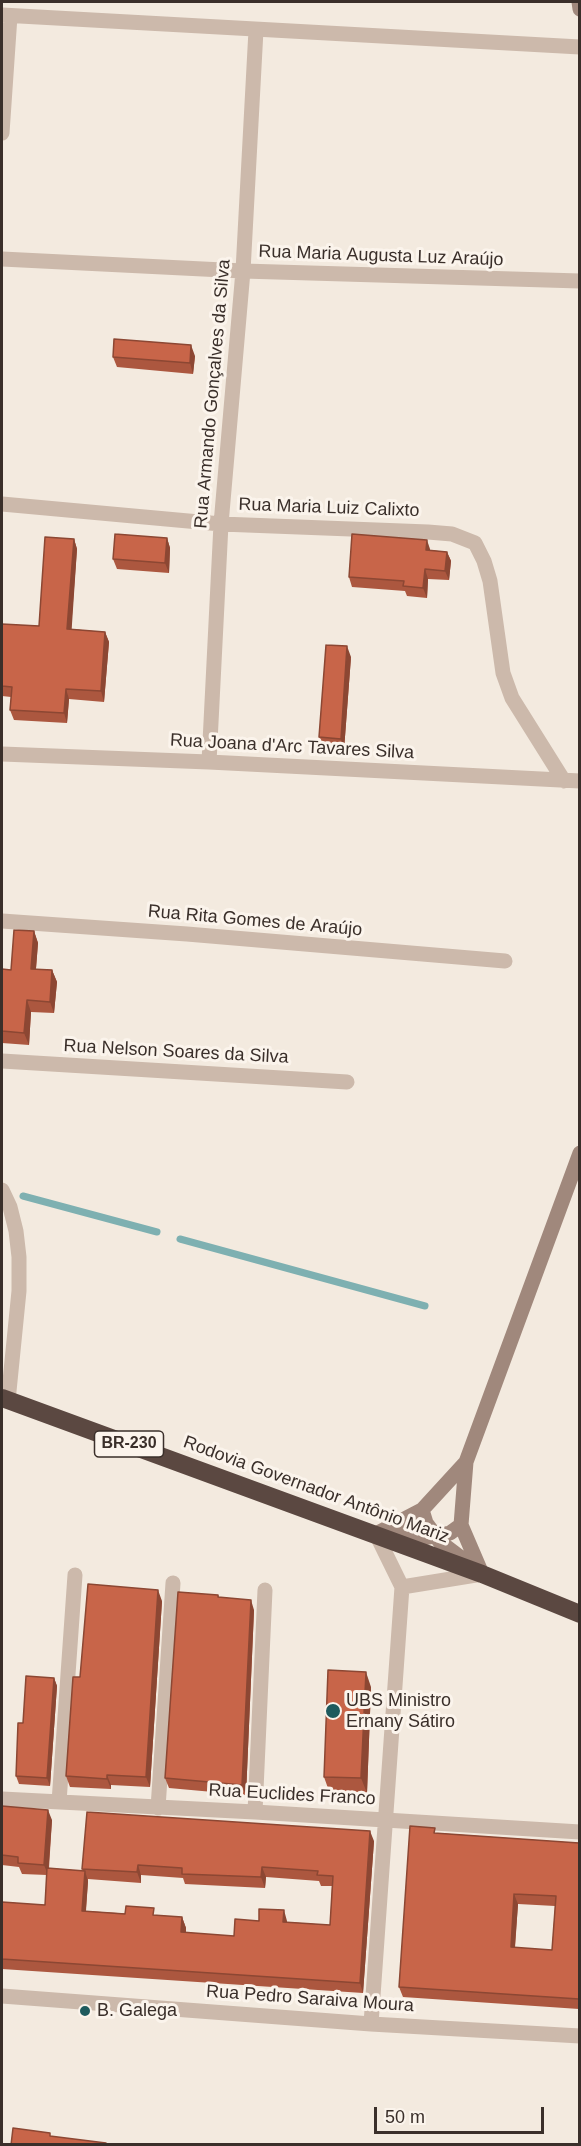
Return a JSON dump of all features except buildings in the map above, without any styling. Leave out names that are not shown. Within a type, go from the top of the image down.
[{"type":"highway","name":"Rodovia Governador Antônio Mariz","points":[[5,1399],[376,1534],[579,1614]]},
{"type":"main road","points":[[579,2],[579,9]]},
{"type":"main road","points":[[482,1574],[461,1525],[466,1462],[579,1154]]},
{"type":"main road","points":[[376,1534],[422,1510],[466,1462]]},
{"type":"main road","points":[[422,1510],[426,1523],[440,1542],[482,1574]]},
{"type":"main road","points":[[376,1534],[423,1538],[450,1533],[461,1525]]},
{"type":"street","points":[[2,133],[6,16],[579,47]]},
{"type":"street","name":"Rua Armando Gonçalves da Silva","points":[[210,762],[221,524],[243,271],[256,30]]},
{"type":"street","name":"Rua Maria Augusta Luz Araújo","points":[[2,259],[243,271],[579,281]]},
{"type":"street","name":"Rua Maria Luiz Calixto","points":[[2,504],[221,524],[428,532],[452,534],[475,543],[490,581],[503,673],[512,698],[564,781]]},
{"type":"street","name":"Rua Joana d'Arc Tavares Silva","points":[[2,754],[579,781]]},
{"type":"street","name":"Rua Rita Gomes de Araújo","points":[[2,921],[505,961]]},
{"type":"street","name":"Rua Nelson Soares da Silva","points":[[2,1061],[347,1082]]},
{"type":"street","points":[[2,1190],[10,1207],[19,1257],[19,1291],[5,1399]]},
{"type":"street","points":[[371,2024],[402,1587],[376,1534]]},
{"type":"street","points":[[402,1587],[482,1574]]},
{"type":"street","points":[[59,1802],[75,1575]]},
{"type":"street","points":[[158,1808],[173,1583]]},
{"type":"street","points":[[255,1812],[265,1590]]},
{"type":"street","name":"Rua Euclides Franco","points":[[2,1800],[255,1812],[579,1832]]},
{"type":"street","name":"Rua Pedro Saraiva Moura","points":[[2,1996],[371,2024],[579,2036]]},
{"type":"waterway","points":[[23,1196],[157,1232]]},
{"type":"waterway","points":[[180,1239],[425,1306]]},
{"type":"place","name":"UBS Ministro Ernany Sátiro","points":[[333,1711]]},
{"type":"place","name":"B. Galega","points":[[85,2011]]}]
